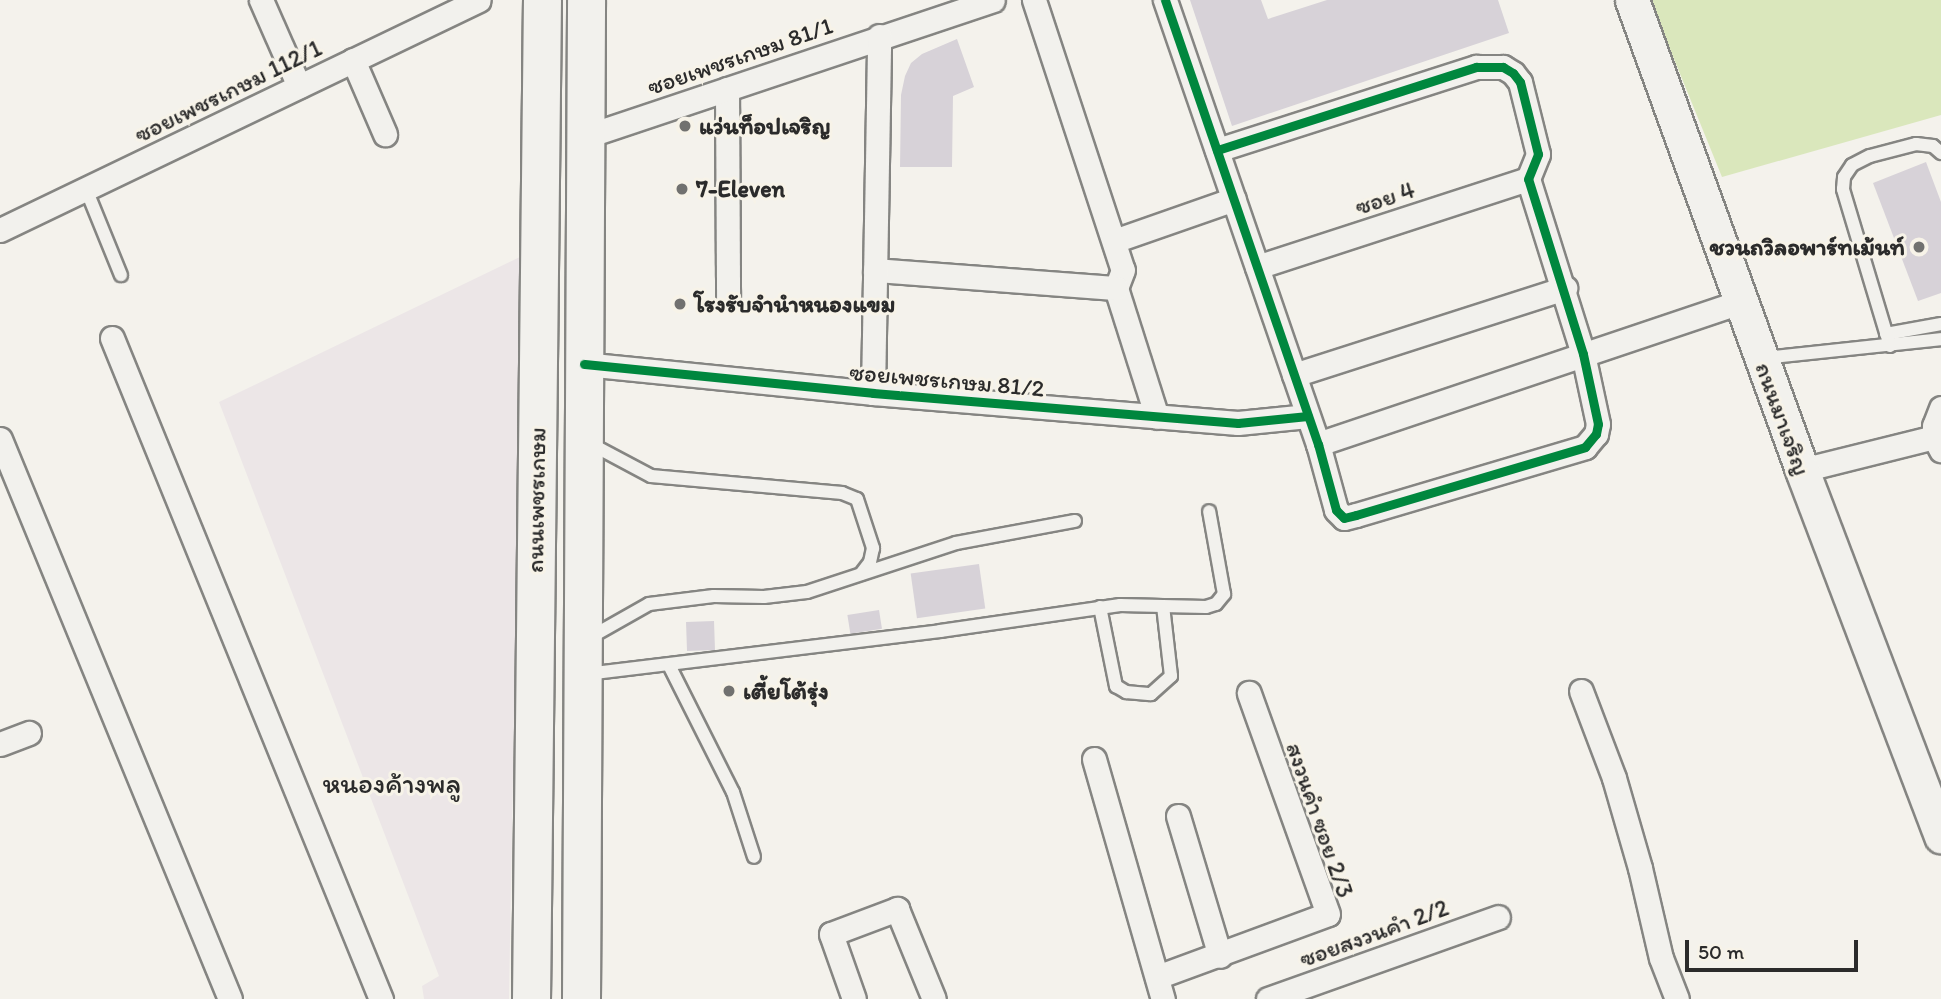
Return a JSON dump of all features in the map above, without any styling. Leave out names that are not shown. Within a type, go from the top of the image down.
[{"type":"main road","name":"ถนนเพชรเกษม","points":[[531,999],[541,0]]},
{"type":"main road","name":"ถนนเพชรเกษม","points":[[581,999],[586,0]]},
{"type":"main road","name":"ถนนมาเจริญ","points":[[1632,0],[1802,470],[1941,836]]},
{"type":"street","points":[[261,0],[299,86]]},
{"type":"street","name":"ซอยเพชรเกษม 112/1","points":[[0,230],[478,0]]},
{"type":"street","name":"ซอยเพชรเกษม 81/1","points":[[584,137],[993,0]]},
{"type":"street","points":[[1034,0],[1123,270],[1116,288],[1157,417]]},
{"type":"street","points":[[1165,0],[1318,444],[1336,510],[1344,518],[1585,447],[1596,435],[1598,424],[1583,355],[1528,179],[1538,154],[1520,82],[1503,67],[1476,67],[1217,150]]},
{"type":"street","points":[[873,393],[880,36]]},
{"type":"street","points":[[353,60],[386,134]]},
{"type":"street","points":[[727,89],[728,295]]},
{"type":"street","name":"ซอย 4","points":[[1257,267],[1528,179]]},
{"type":"street","points":[[1114,242],[1234,199]]},
{"type":"street","points":[[876,270],[1116,288]]},
{"type":"street","points":[[1294,375],[1564,288]]},
{"type":"street","points":[[1318,444],[1741,302]]},
{"type":"street","points":[[112,338],[381,999]]},
{"type":"street","name":"ซอยเพชรเกษม 81/2","points":[[584,364],[873,393],[1238,423],[1308,416]]},
{"type":"street","points":[[1802,470],[1938,444],[1934,426],[1941,408]]},
{"type":"street","points":[[0,439],[230,999]]},
{"type":"street","points":[[1581,691],[1614,778],[1640,868],[1661,958],[1677,999]]},
{"type":"street","name":"สงวนคำ ซอย 2/3","points":[[1160,988],[1220,956],[1328,914],[1249,692]]},
{"type":"street","points":[[0,744],[29,733]]},
{"type":"street","points":[[1094,759],[1160,988]]},
{"type":"street","points":[[1178,816],[1220,956]]},
{"type":"street","points":[[855,999],[831,934],[897,909],[934,999]]},
{"type":"street","name":"ซอยสงวนคำ 2/2","points":[[1268,999],[1498,916]]},
{"type":"lane","points":[[1888,340],[1843,189],[1844,177],[1852,165],[1870,156],[1916,144],[1933,146],[1941,153]]},
{"type":"lane","points":[[86,189],[121,275]]},
{"type":"lane","points":[[1888,340],[1941,324]]},
{"type":"lane","points":[[1761,358],[1888,340],[1941,339]]},
{"type":"lane","points":[[584,440],[651,476],[842,493],[857,499],[873,548],[870,562],[861,575]]},
{"type":"lane","points":[[583,658],[669,665],[1100,607],[1134,604],[1206,607],[1216,604],[1224,594],[1209,511]]},
{"type":"lane","points":[[583,658],[649,604],[714,596],[764,597],[807,592],[956,543],[1075,521]]},
{"type":"lane","points":[[1100,607],[1116,686],[1126,692],[1151,694],[1171,676],[1163,606]]},
{"type":"lane","points":[[669,665],[733,792],[754,858]]},
{"type":"shaded area","points":[[522,256],[509,999],[424,999],[422,986],[439,976],[219,402]]},
{"type":"green space","points":[[1650,0],[1941,0],[1941,115],[1722,177]]},
{"type":"building","points":[[1190,0],[1261,0],[1268,19],[1327,0],[1498,0],[1509,33],[1232,126]]},
{"type":"building","points":[[957,39],[974,87],[953,96],[952,167],[900,167],[901,95],[905,76],[911,63],[922,54]]},
{"type":"building","name":"ชวนถวิลอพาร์ทเม้นท์","points":[[1926,162],[1941,202],[1941,293],[1918,301],[1873,183]]},
{"type":"building","points":[[979,564],[985,609],[917,618],[911,574]]},
{"type":"building","points":[[879,610],[882,629],[850,634],[847,615]]},
{"type":"building","points":[[714,621],[715,650],[687,651],[686,622]]},
{"type":"cycle path","points":[[1165,0],[1318,444],[1336,510],[1344,518],[1356,515],[1585,447],[1596,434],[1598,424],[1583,354],[1528,179],[1538,154],[1520,82],[1513,73],[1503,67],[1476,67],[1217,150]]},
{"type":"cycle path","points":[[584,364],[873,393],[1238,423],[1308,416]]},
{"type":"place","name":"แว่นท็อปเจริญ","points":[[685,126]]},
{"type":"place","name":"7-Eleven","points":[[682,189]]},
{"type":"place","name":"ชวนถวิลอพาร์ทเม้นท์","points":[[1919,247]]},
{"type":"place","name":"โรงรับจำนำหนองแขม","points":[[680,304]]},
{"type":"place","name":"เตี้ยโต้รุ่ง","points":[[729,691]]},
{"type":"district","name":"หนองค้างพลู","points":[[392,783]]}]
